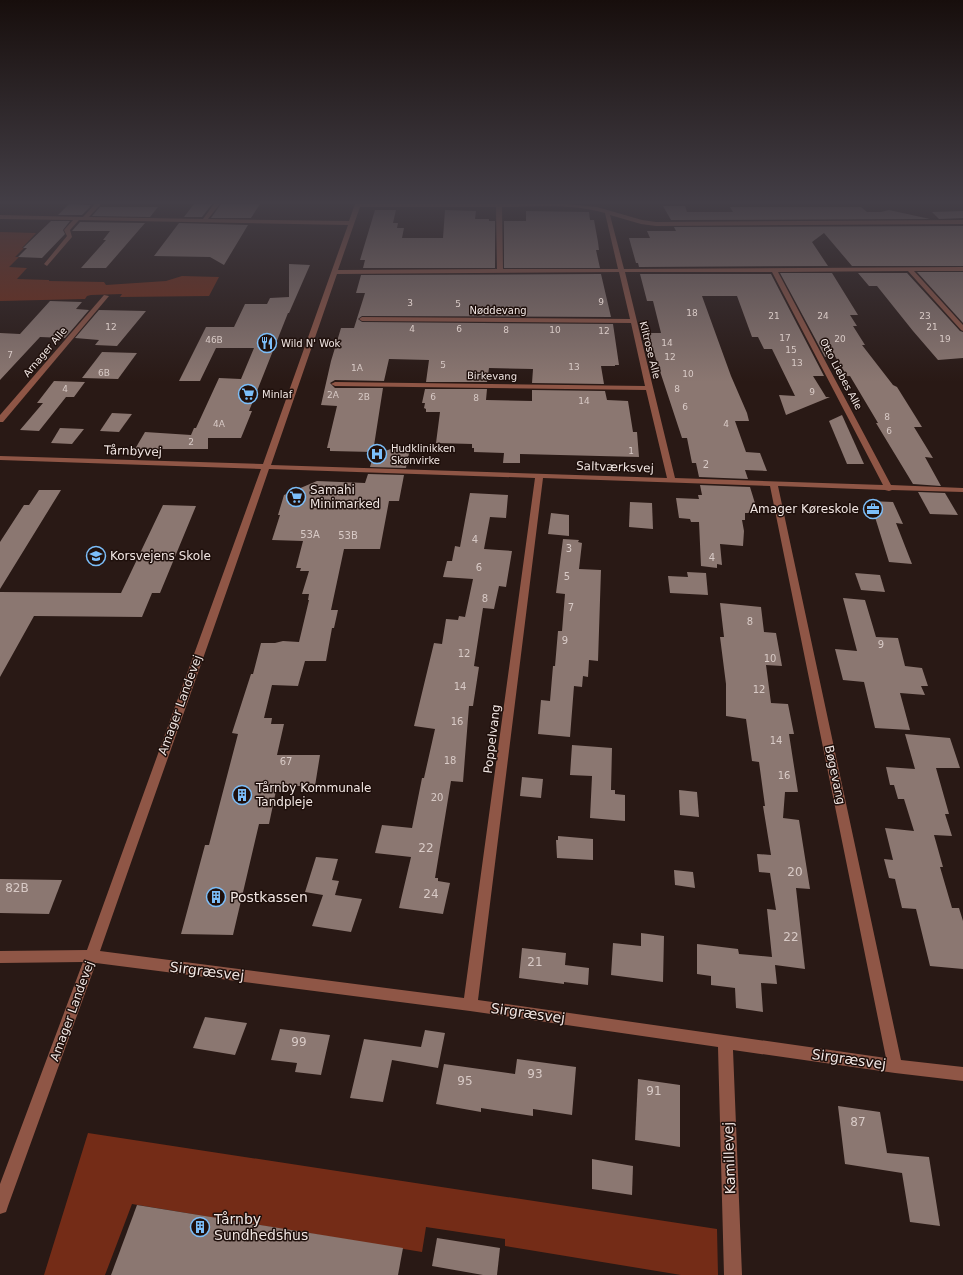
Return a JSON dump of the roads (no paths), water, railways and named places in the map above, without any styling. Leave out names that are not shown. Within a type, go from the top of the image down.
[{"type":"street","name":"Amager Landevej","points":[[0,1206],[92,956],[337,264]]},
{"type":"street","points":[[500,264],[500,271]]},
{"type":"street","name":"Klitrose Alle","points":[[619,264],[672,480]]},
{"type":"street","points":[[910,269],[963,329]]},
{"type":"street","points":[[334,272],[963,269]]},
{"type":"street","name":"Otto Liebes Alle","points":[[774,270],[889,488]]},
{"type":"street","name":"Arnager Alle","points":[[0,420],[106,296]]},
{"type":"street","name":"Nøddevang","points":[[362,319],[633,321]]},
{"type":"street","name":"Birkevang","points":[[335,384],[649,388]]},
{"type":"street","name":"Tårnbyvej","points":[[0,458],[265,468]]},
{"type":"street","name":"Saltværksvej","points":[[265,468],[963,490]]},
{"type":"street","name":"Poppelvang","points":[[470,1005],[539,476]]},
{"type":"street","name":"Bøgevang","points":[[774,485],[895,1066]]},
{"type":"street","name":"Sirgræsvej","points":[[0,957],[92,956],[470,1005],[895,1066],[963,1074]]},
{"type":"street","name":"Kamillevej","points":[[725,1041],[733,1275]]},
{"type":"place","name":"Wild N' Wok","points":[[267,343]]},
{"type":"place","name":"Minlaf","points":[[248,394]]},
{"type":"place","name":"Hudklinikken Skønvirke","points":[[377,454]]},
{"type":"place","name":"Samahi Minimarked","points":[[296,497]]},
{"type":"place","name":"Amager Køreskole","points":[[873,509]]},
{"type":"place","name":"Korsvejens Skole","points":[[96,556]]},
{"type":"place","name":"Tårnby Kommunale Tandpleje","points":[[242,795]]},
{"type":"place","name":"Postkassen","points":[[216,897]]},
{"type":"place","name":"Tårnby Sundhedshus","points":[[200,1227]]}]
